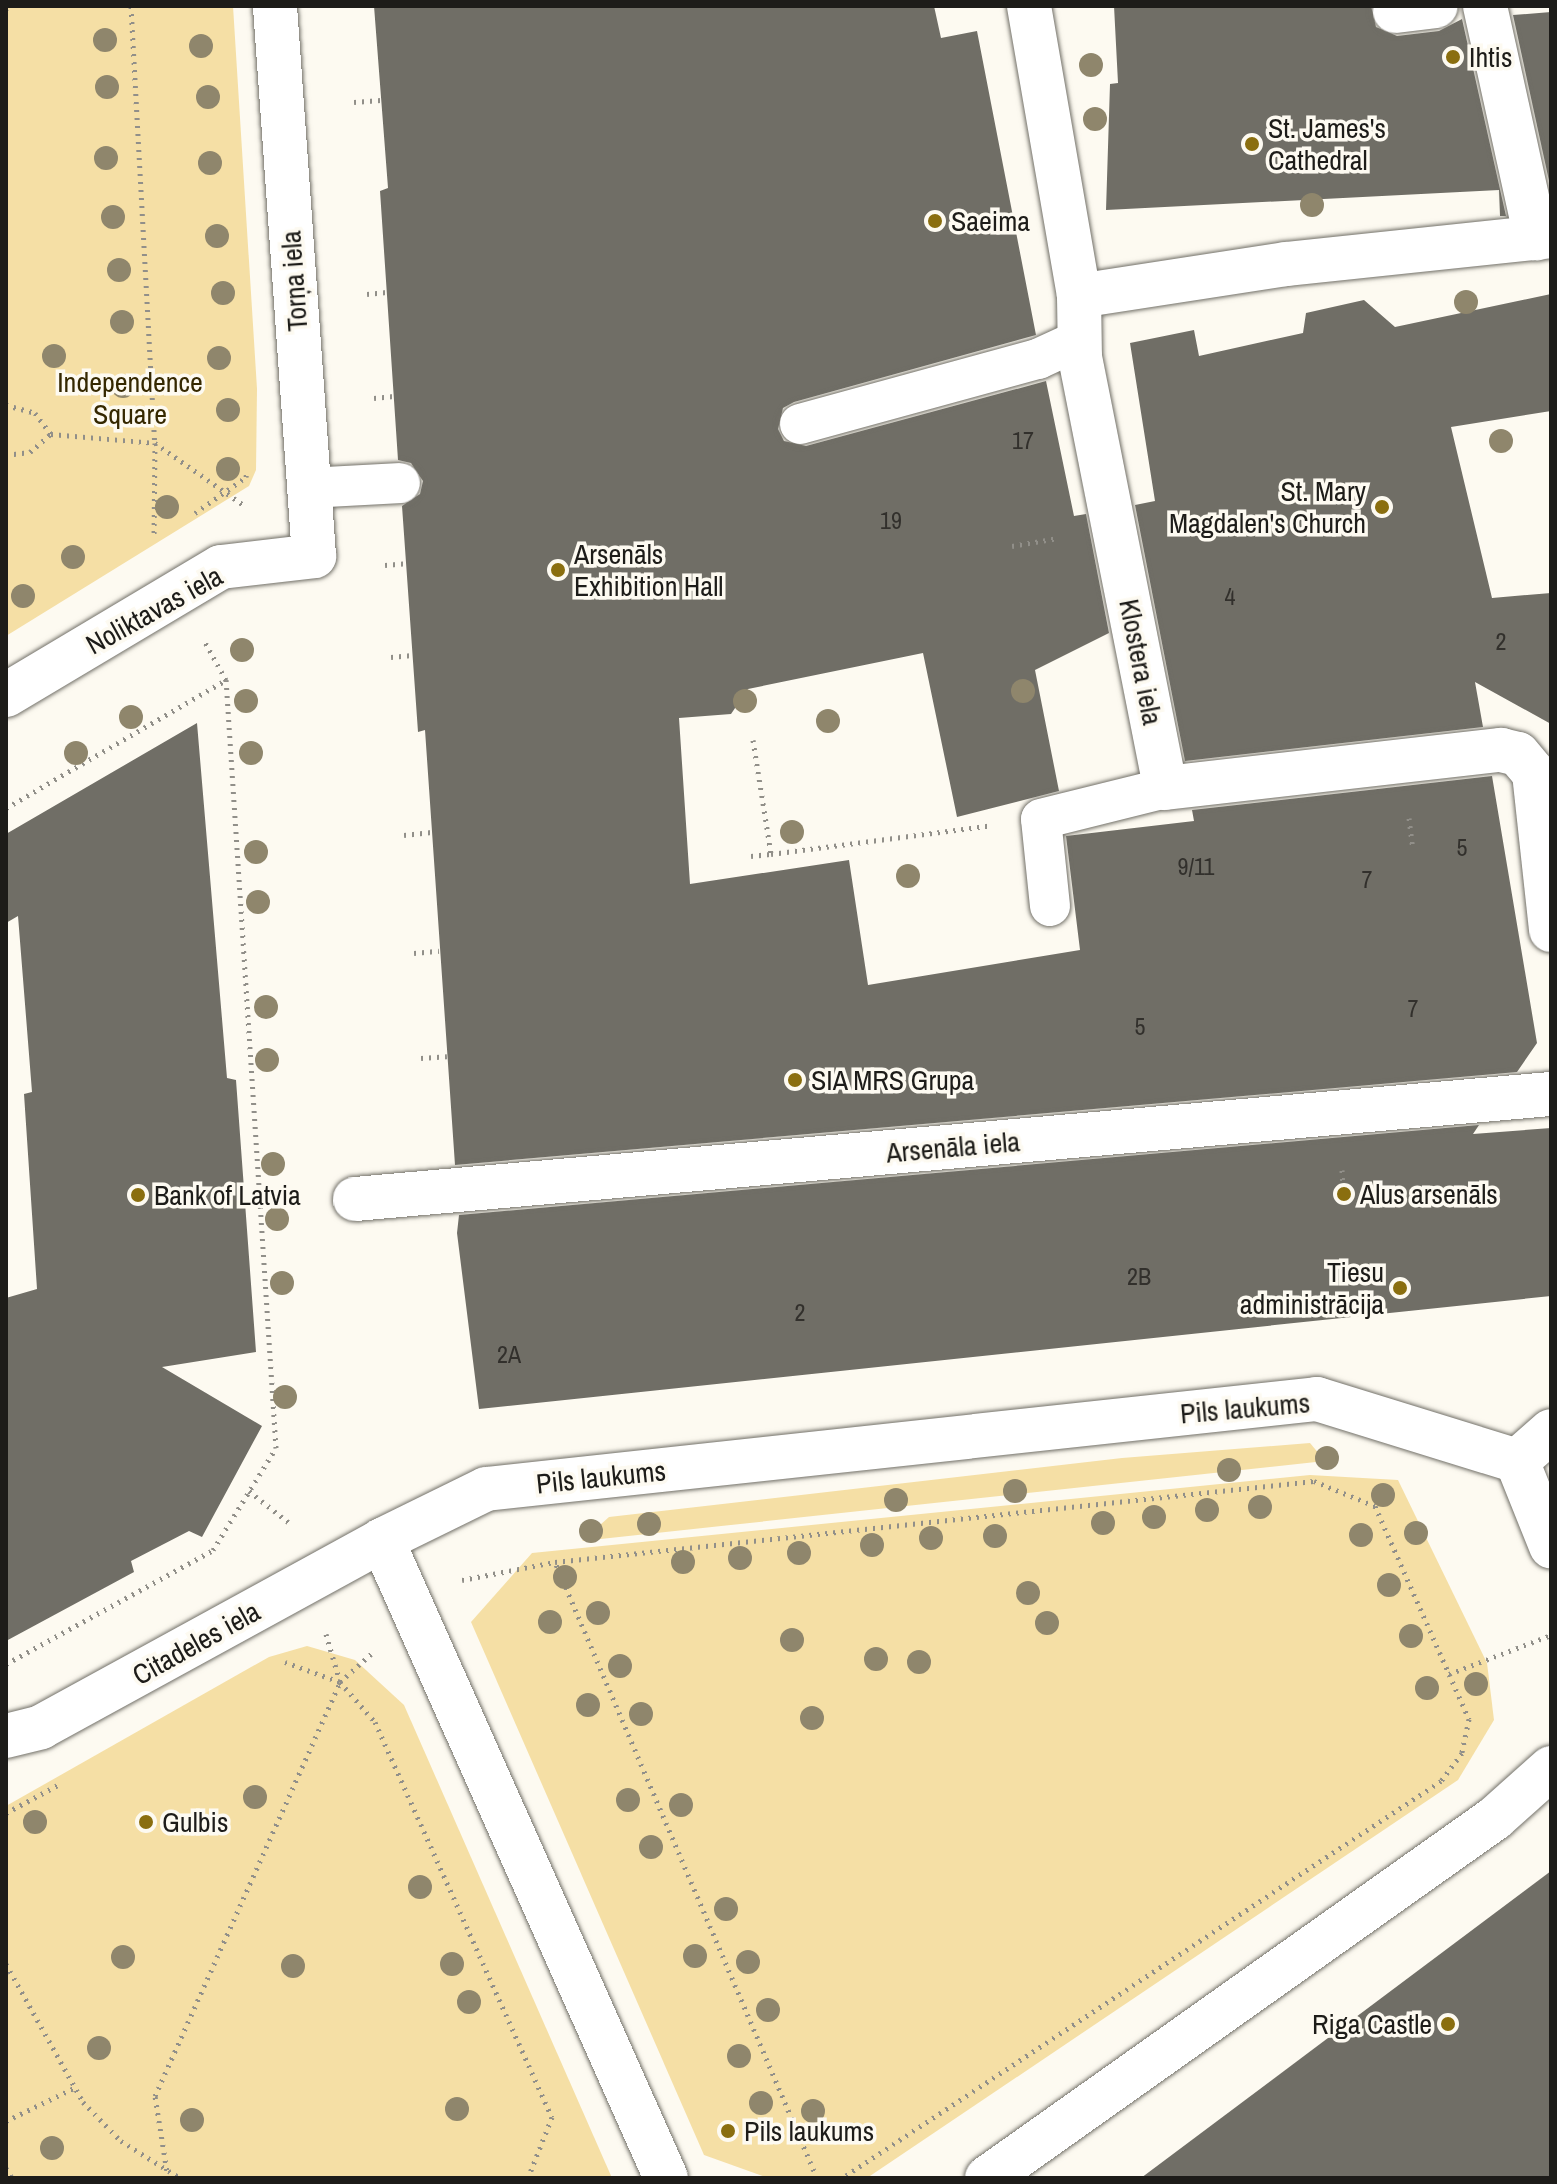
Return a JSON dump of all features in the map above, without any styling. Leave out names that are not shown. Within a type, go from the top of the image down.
[{"type":"street","name":"Torņa iela","points":[[275,6],[314,556]]},
{"type":"street","name":"Klostera iela","points":[[1029,6],[1079,296],[1079,348],[1165,788]]},
{"type":"street","points":[[1079,296],[1286,264],[1543,237],[1485,6]]},
{"type":"street","name":"Noliktavas iela","points":[[6,695],[221,567],[314,556]]},
{"type":"street","points":[[1165,788],[1501,750],[1518,754],[1534,773],[1551,930]]},
{"type":"street","name":"Arsenāla iela","points":[[355,1199],[1551,1094]]},
{"type":"street","name":"Pils laukums","points":[[382,1540],[486,1489],[1317,1399],[1517,1461]]},
{"type":"street","points":[[1551,1431],[1517,1461],[1551,1546]]},
{"type":"street","points":[[382,1540],[666,2178]]},
{"type":"street","name":"Citadeles iela","points":[[6,1736],[41,1727],[382,1540]]},
{"type":"street","points":[[987,2178],[1495,1818],[1551,1768]]},
{"type":"lane","points":[[800,424],[1079,348]]},
{"type":"lane","points":[[309,488],[400,483]]},
{"type":"lane","points":[[1050,906],[1041,819],[1165,788]]},
{"type":"path","points":[[6,8],[13,6]]},
{"type":"path","points":[[131,6],[155,443],[156,537]]},
{"type":"path","points":[[354,102],[381,100]]},
{"type":"path","points":[[367,294],[387,292]]},
{"type":"path","points":[[374,398],[394,396]]},
{"type":"path","points":[[6,405],[35,413],[51,434]]},
{"type":"path","points":[[6,455],[30,452],[51,434],[155,443],[314,556]]},
{"type":"path","points":[[191,515],[246,477],[247,463]]},
{"type":"path","points":[[142,545],[167,529]]},
{"type":"path","points":[[385,565],[406,563]]},
{"type":"path","points":[[391,657],[413,655]]},
{"type":"path","points":[[6,808],[226,680],[276,1448],[213,1550],[6,1664]]},
{"type":"path","points":[[753,740],[771,854]]},
{"type":"path","points":[[751,856],[1041,819]]},
{"type":"path","points":[[1410,828],[1413,849]]},
{"type":"path","points":[[404,835],[432,832]]},
{"type":"path","points":[[414,953],[439,951]]},
{"type":"path","points":[[421,1058],[447,1056]]},
{"type":"path","points":[[1342,1164],[1343,1189]]},
{"type":"path","points":[[168,2178],[155,2096],[340,1682],[414,1615],[467,1576],[555,1562],[1314,1481],[1375,1506],[1469,1719],[1462,1753],[1441,1781],[842,2178]]},
{"type":"path","points":[[555,1562],[817,2178]]},
{"type":"path","points":[[1449,1674],[1551,1635]]},
{"type":"path","points":[[272,1669],[286,1661],[340,1682],[375,1722],[552,2117],[528,2178]]},
{"type":"path","points":[[6,1813],[62,1783]]},
{"type":"path","points":[[6,1964],[83,2102],[121,2141],[180,2178]]},
{"type":"path","points":[[6,2121],[76,2087]]},
{"type":"path","points":[[6,2168],[12,2178]]},
{"type":"green space","name":"Independence Square","points":[[6,6],[233,6],[257,389],[256,470],[249,486],[6,636]]},
{"type":"green space","points":[[1310,1443],[1325,1461],[582,1541],[609,1517],[1122,1458]]},
{"type":"green space","points":[[1310,1475],[1398,1480],[1487,1663],[1494,1720],[1458,1780],[867,2178],[768,2178],[704,2155],[471,1622],[532,1553]]},
{"type":"green space","points":[[307,1646],[355,1660],[404,1705],[612,2178],[6,2178],[6,1806],[269,1657]]},
{"type":"building","points":[[374,6],[934,6],[941,38],[977,31],[1036,335],[794,402],[783,408],[778,429],[784,441],[806,446],[1046,381],[1074,516],[1086,514],[1109,633],[1035,670],[1059,791],[957,817],[923,653],[748,689],[731,714],[679,718],[690,884],[849,860],[868,985],[1080,950],[1066,836],[1194,821],[1192,810],[1492,776],[1537,1043],[1517,1072],[455,1165],[425,730],[418,732],[402,506],[420,494],[423,481],[411,463],[398,460],[380,191],[388,188]]},
{"type":"building","name":"St. James's Cathedral","points":[[1114,6],[1371,6],[1376,27],[1397,36],[1439,31],[1462,19],[1506,216],[1500,216],[1499,190],[1106,210],[1110,84],[1118,83]]},
{"type":"building","points":[[1551,12],[1551,190],[1513,15]]},
{"type":"building","points":[[1551,294],[1551,411],[1451,427],[1492,598],[1551,593],[1551,724],[1475,682],[1483,727],[1185,761],[1135,505],[1155,501],[1130,343],[1194,330],[1199,356],[1303,333],[1306,313],[1364,300],[1395,327]]},
{"type":"building","name":"Bank of Latvia","points":[[197,723],[227,1078],[236,1080],[256,1352],[162,1367],[262,1426],[202,1537],[189,1531],[131,1561],[134,1572],[6,1641],[6,1298],[37,1289],[24,1094],[32,1092],[18,916],[6,923],[6,834]]},
{"type":"building","points":[[1479,1125],[1473,1134],[1551,1128],[1551,1296],[479,1409],[457,1233],[459,1215]]},
{"type":"building","name":"Riga Castle","points":[[1551,1871],[1551,2178],[1141,2178]]},
{"type":"place","name":"Ihtis","points":[[1453,57]]},
{"type":"place","name":"St. James's Cathedral","points":[[1252,144]]},
{"type":"place","name":"Saeima","points":[[935,221]]},
{"type":"place","name":"St. Mary Magdalen's Church","points":[[1382,507]]},
{"type":"place","name":"Arsenāls Exhibition Hall","points":[[558,570]]},
{"type":"place","name":"SIA MRS Grupa","points":[[795,1080]]},
{"type":"place","name":"Alus arsenāls","points":[[1344,1194]]},
{"type":"place","name":"Bank of Latvia","points":[[138,1195]]},
{"type":"place","name":"Tiesu administrācija","points":[[1400,1288]]},
{"type":"place","name":"Gulbis","points":[[146,1822]]},
{"type":"place","name":"Riga Castle","points":[[1448,2024]]},
{"type":"place","name":"Pils laukums","points":[[728,2131]]}]
